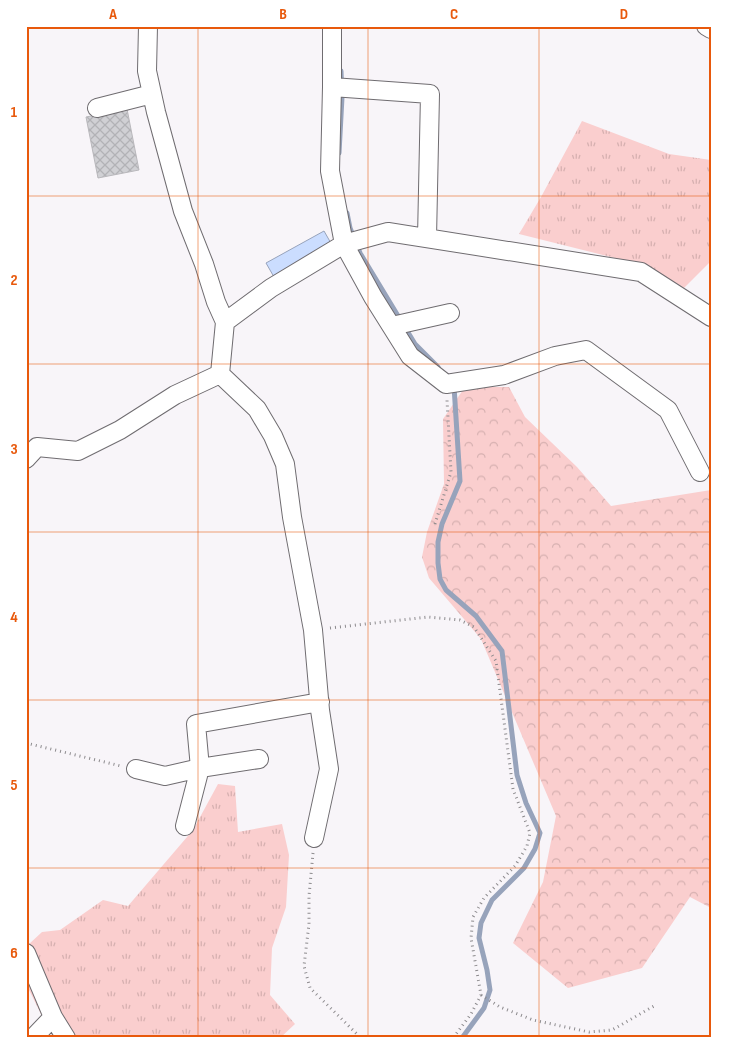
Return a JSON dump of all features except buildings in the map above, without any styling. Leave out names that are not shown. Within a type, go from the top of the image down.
[{"type":"street","points":[[148,26],[147,71],[152,94],[183,211],[225,322],[220,374]]},
{"type":"street","points":[[332,26],[330,170],[344,244],[410,356],[446,384],[504,374],[555,356],[586,350],[668,410],[700,472]]},
{"type":"street","points":[[706,26],[711,29]]},
{"type":"street","points":[[332,87],[430,94],[427,238]]},
{"type":"street","points":[[97,108],[152,94]]},
{"type":"street","points":[[225,322],[271,288],[344,244],[388,232],[641,272],[711,316]]},
{"type":"street","points":[[392,326],[450,313]]},
{"type":"street","points":[[30,450],[78,451],[120,430],[175,395],[220,374]]},
{"type":"street","points":[[220,374],[257,409],[273,436],[285,464],[292,517],[313,630],[329,769],[314,838]]},
{"type":"street","points":[[185,826],[200,768],[196,724],[320,702]]},
{"type":"street","points":[[136,769],[165,776],[200,768],[259,759]]},
{"type":"street","points":[[26,953],[53,1016],[66,1038]]},
{"type":"street","points":[[33,1038],[53,1016]]},
{"type":"path","points":[[435,524],[451,472],[446,384]]},
{"type":"path","points":[[313,630],[428,616],[448,617],[460,620],[474,627],[496,661],[513,790],[530,833],[527,846],[515,866],[484,898],[473,917],[471,938],[481,994],[471,1014],[453,1038]]},
{"type":"path","points":[[26,743],[136,769]]},
{"type":"path","points":[[314,838],[309,896],[309,924],[304,966],[310,988],[361,1038]]},
{"type":"path","points":[[481,994],[500,1007],[533,1020],[589,1032],[612,1030],[654,1006]]},
{"type":"green space","points":[[582,121],[669,154],[711,160],[711,261],[684,288],[647,266],[519,234]]},
{"type":"green space","points":[[465,387],[509,387],[525,417],[577,467],[611,506],[711,490],[711,908],[690,897],[642,968],[568,988],[513,943],[543,882],[556,816],[481,639],[429,578],[422,557],[427,532],[444,484],[443,419]]},
{"type":"green space","points":[[218,784],[235,786],[238,832],[282,824],[289,855],[286,907],[272,948],[270,995],[295,1024],[280,1038],[53,1038],[26,984],[28,945],[42,932],[60,930],[103,900],[128,906],[193,830]]},
{"type":"water","points":[[324,231],[332,245],[274,277],[266,263]]},
{"type":"waterway","points":[[339,153],[342,97],[341,71]]},
{"type":"waterway","points":[[347,213],[350,228],[360,253],[415,344],[438,367]]},
{"type":"waterway","points":[[454,386],[460,481],[442,524],[438,542],[440,579],[446,590],[476,616],[502,651],[517,775],[526,803],[540,833],[535,849],[524,868],[492,900],[481,923],[479,938],[490,990],[484,1008],[462,1038]]}]
